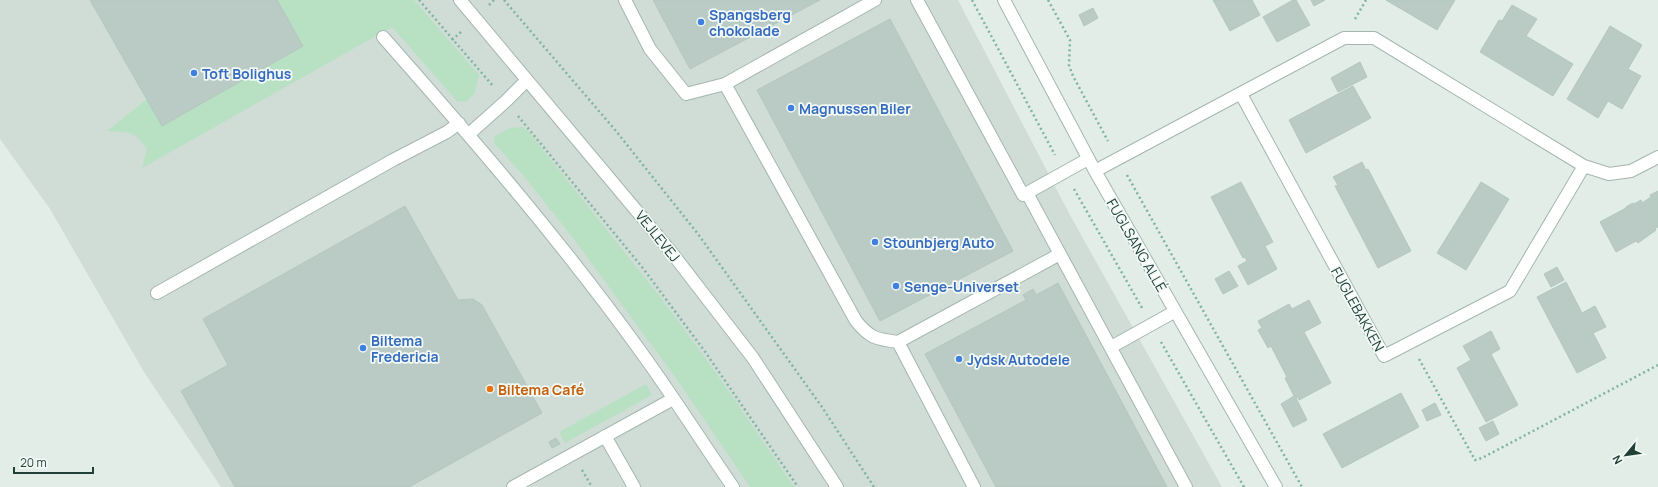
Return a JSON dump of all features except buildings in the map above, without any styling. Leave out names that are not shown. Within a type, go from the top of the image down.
[{"type":"street","name":"VEJLEVEJ","points":[[460,0],[672,253],[748,352],[837,487]]},
{"type":"street","points":[[625,0],[650,48],[686,94],[725,84],[875,0]]},
{"type":"street","points":[[917,0],[1023,195],[1088,159]]},
{"type":"street","name":"FUGLSANG ALLÉ","points":[[1004,0],[1088,159],[1174,312],[1276,487]]},
{"type":"street","points":[[383,37],[469,134],[550,232],[593,287],[641,351],[732,487]]},
{"type":"street","points":[[1095,171],[1344,38],[1374,38],[1584,166],[1609,174],[1631,171],[1658,157]]},
{"type":"street","points":[[469,134],[527,80]]},
{"type":"street","points":[[725,84],[856,320],[866,333],[879,340],[898,342],[1060,254]]},
{"type":"street","name":"FUGLEBAKKEN","points":[[1241,94],[1384,356],[1510,291],[1584,166]]},
{"type":"street","points":[[157,293],[393,160],[447,132],[459,123]]},
{"type":"street","points":[[1027,193],[1186,487]]},
{"type":"street","points":[[1111,347],[1174,312]]},
{"type":"street","points":[[898,342],[974,487]]},
{"type":"street","points":[[513,487],[673,399]]},
{"type":"street","points":[[605,436],[634,487]]},
{"type":"path","points":[[419,0],[506,101],[642,267],[706,353],[798,487]]},
{"type":"path","points":[[504,0],[616,132],[698,234],[822,407],[874,487]]},
{"type":"path","points":[[972,0],[1065,172],[1244,487]]},
{"type":"path","points":[[1048,0],[1070,40],[1069,65],[1073,76],[1302,487]]},
{"type":"path","points":[[1410,343],[1475,460],[1482,458],[1658,365]]},
{"type":"shaded area","points":[[0,0],[958,0],[1070,215],[1222,487],[221,487],[144,372],[50,209],[0,139]]},
{"type":"green space","points":[[277,0],[414,0],[479,75],[475,93],[466,102],[457,101],[392,27],[142,168],[147,149],[138,138],[126,132],[107,131],[147,99],[163,126],[303,46]]},
{"type":"green space","points":[[522,127],[527,130],[661,298],[719,377],[794,487],[750,487],[678,381],[573,238],[523,175],[494,143],[495,136],[510,128]]},
{"type":"green space","points":[[646,384],[652,395],[565,443],[560,434],[561,431]]},
{"type":"place","name":"Spangsberg chokolade","points":[[701,22]]},
{"type":"place","name":"Toft Bolighus","points":[[194,73]]},
{"type":"place","name":"Magnussen Biler","points":[[791,108]]},
{"type":"place","name":"Stounbjerg Auto","points":[[875,242]]},
{"type":"place","name":"Senge-Universet","points":[[896,286]]},
{"type":"place","name":"Biltema Fredericia","points":[[363,348]]},
{"type":"place","name":"Jydsk Autodele","points":[[959,359]]},
{"type":"place","name":"Biltema Café","points":[[490,389]]}]
